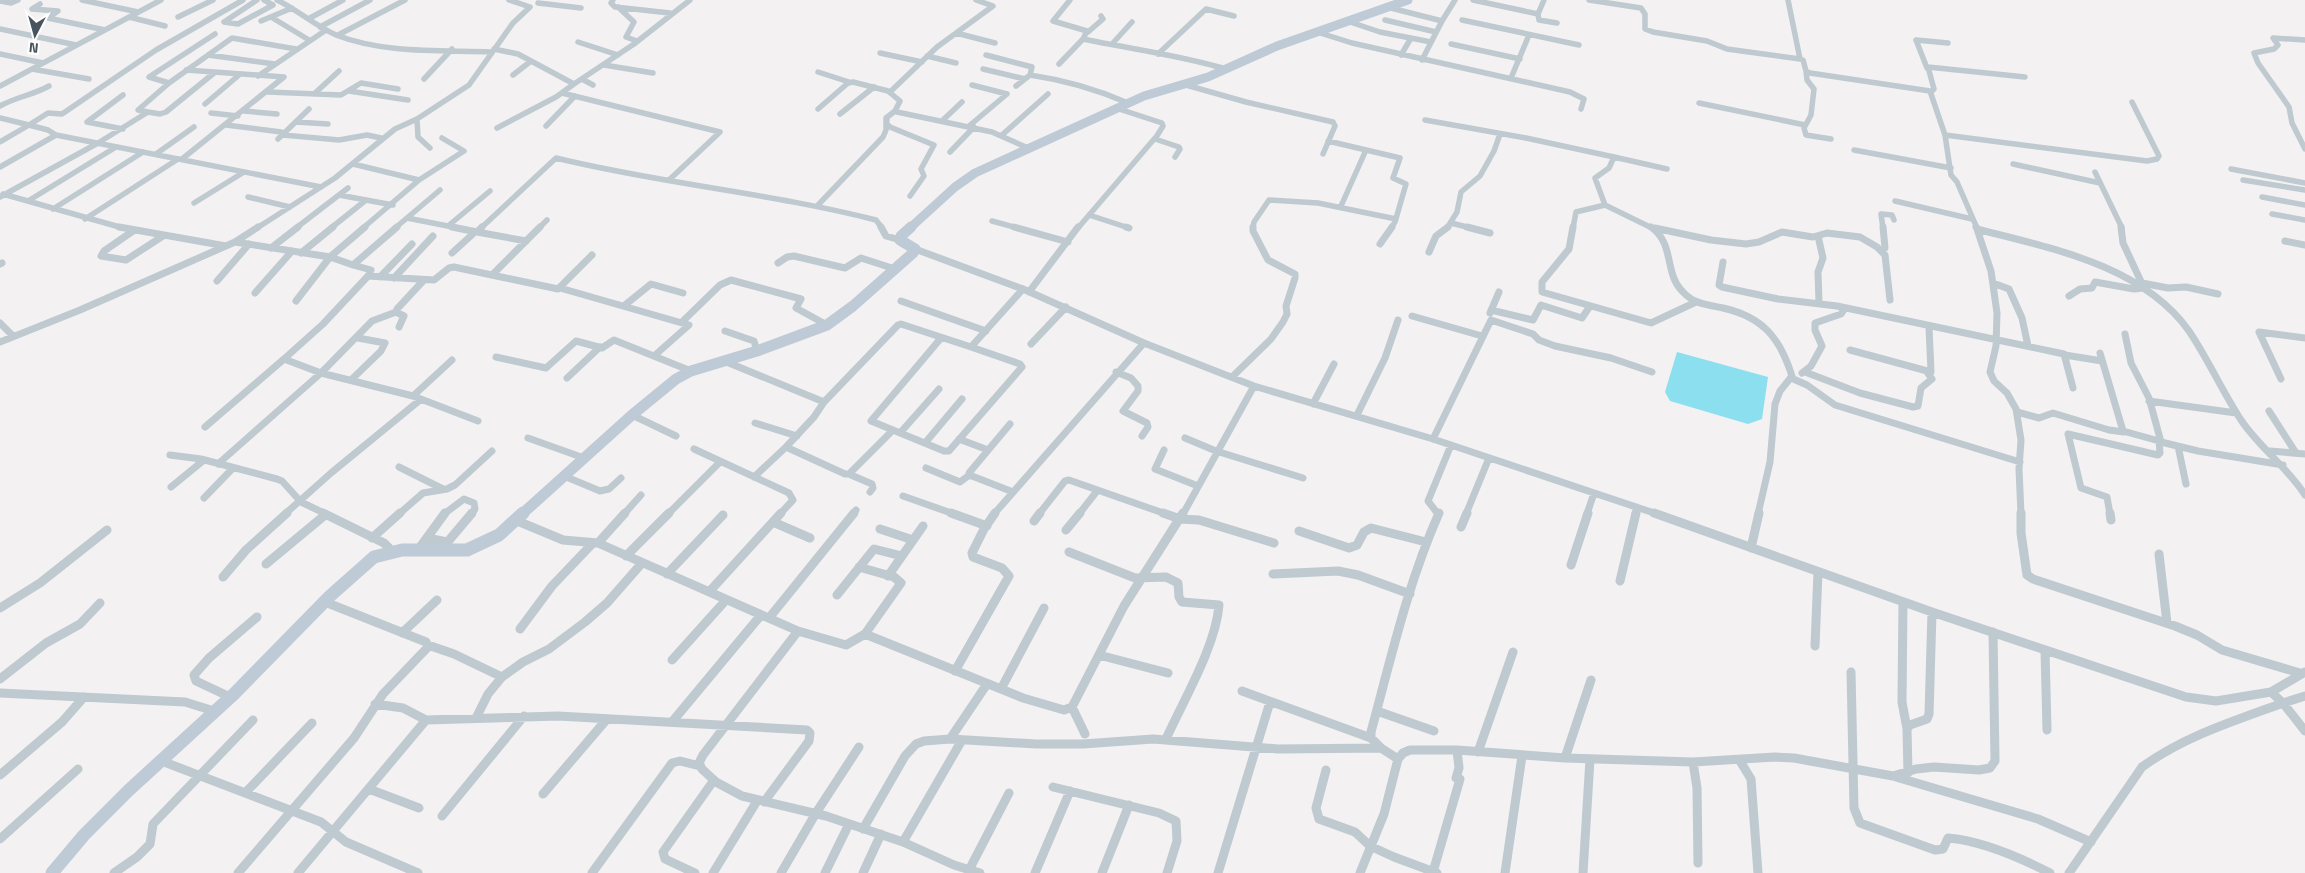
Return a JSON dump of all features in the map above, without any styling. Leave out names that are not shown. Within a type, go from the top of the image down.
[{"type":"street","points":[[0,1],[11,3],[18,0]]},
{"type":"street","points":[[82,0],[138,12]]},
{"type":"street","points":[[0,86],[161,0]]},
{"type":"street","points":[[178,17],[213,0]]},
{"type":"street","points":[[0,142],[48,113],[62,114],[156,50],[243,0]]},
{"type":"street","points":[[256,0],[224,22],[238,24],[273,5],[264,0]]},
{"type":"street","points":[[310,18],[343,0]]},
{"type":"street","points":[[258,76],[323,28],[370,0]]},
{"type":"street","points":[[338,35],[405,0]]},
{"type":"street","points":[[509,0],[530,7]]},
{"type":"street","points":[[613,0],[612,6],[670,13]]},
{"type":"street","points":[[498,128],[562,93],[604,65],[660,24],[670,13],[690,0]]},
{"type":"street","points":[[890,92],[927,56],[993,6],[976,0]]},
{"type":"street","points":[[1070,0],[1053,21],[1088,32]]},
{"type":"street","points":[[900,240],[901,236],[967,178],[1028,148],[1151,94],[1186,85],[1267,50],[1408,0]]},
{"type":"street","points":[[1422,60],[1455,0]]},
{"type":"street","points":[[1473,0],[1538,14]]},
{"type":"street","points":[[1544,0],[1538,14],[1539,20],[1557,24]]},
{"type":"street","points":[[1589,0],[1642,8],[1645,14],[1645,29],[1653,32],[1707,41],[1727,49],[1800,58]]},
{"type":"street","points":[[1788,0],[1800,58],[1803,60],[1807,80],[1814,89],[1811,115],[1805,125],[1806,135],[1831,139]]},
{"type":"street","points":[[281,1],[323,28],[338,35],[390,46],[512,51],[574,84]]},
{"type":"street","points":[[0,342],[87,307],[235,242],[321,187],[353,164],[381,138],[395,128],[417,119],[470,85],[513,23],[530,7],[540,2],[581,8]]},
{"type":"street","points":[[40,4],[32,8],[58,12],[48,18],[105,30]]},
{"type":"street","points":[[618,7],[634,22],[626,37],[637,41]]},
{"type":"street","points":[[1387,7],[1442,21]]},
{"type":"street","points":[[261,21],[292,8]]},
{"type":"street","points":[[1158,54],[1206,9],[1234,16]]},
{"type":"street","points":[[1059,64],[1088,32],[1103,19],[1101,16]]},
{"type":"street","points":[[129,17],[166,26]]},
{"type":"street","points":[[271,17],[309,40]]},
{"type":"street","points":[[1385,20],[1436,32]]},
{"type":"street","points":[[1462,20],[1579,45]]},
{"type":"street","points":[[1347,21],[1372,30],[1431,42]]},
{"type":"street","points":[[1112,44],[1132,22]]},
{"type":"street","points":[[0,29],[76,45]]},
{"type":"street","points":[[1317,32],[1325,36],[1401,55],[1512,78],[1582,96],[1585,101],[1581,109]]},
{"type":"street","points":[[956,33],[995,43]]},
{"type":"street","points":[[169,83],[150,77],[215,34]]},
{"type":"street","points":[[1512,78],[1529,35]]},
{"type":"street","points":[[214,73],[163,114],[138,110],[186,70],[235,38],[296,49]]},
{"type":"street","points":[[1401,55],[1411,38]]},
{"type":"street","points":[[2305,40],[2273,38],[2278,44],[2276,48],[2254,53],[2258,63],[2289,107],[2292,123],[2305,149]]},
{"type":"street","points":[[1083,39],[1188,58],[1226,68]]},
{"type":"street","points":[[1948,43],[1916,41],[1934,90],[1931,92],[1945,135],[1951,175],[1957,182],[1978,229],[1976,231],[1991,271],[1997,313],[1990,372],[1994,381],[2010,396],[2017,412],[2022,440],[2020,462],[2021,533],[2027,575],[2077,594],[2167,623],[2197,635],[2222,650],[2302,672]]},
{"type":"street","points":[[578,42],[618,55]]},
{"type":"street","points":[[1451,44],[1520,59]]},
{"type":"street","points":[[424,79],[452,49]]},
{"type":"street","points":[[880,53],[922,62]]},
{"type":"street","points":[[0,54],[43,63]]},
{"type":"street","points":[[208,55],[275,64]]},
{"type":"street","points":[[927,56],[956,63]]},
{"type":"street","points":[[986,56],[1032,67],[1028,77],[1016,86]]},
{"type":"street","points":[[513,75],[531,62]]},
{"type":"street","points":[[604,65],[652,73]]},
{"type":"street","points":[[1927,68],[2025,77]]},
{"type":"street","points":[[31,69],[89,80]]},
{"type":"street","points":[[983,69],[1086,86],[1128,103]]},
{"type":"street","points":[[86,219],[180,159],[238,116],[284,77],[186,70]]},
{"type":"street","points":[[1806,71],[1931,92]]},
{"type":"street","points":[[314,94],[339,72]]},
{"type":"street","points":[[818,72],[890,92],[900,101],[886,122],[888,125],[934,146],[922,169],[924,176],[910,196]]},
{"type":"street","points":[[205,104],[239,75]]},
{"type":"street","points":[[0,77],[11,80]]},
{"type":"street","points":[[582,79],[593,85]]},
{"type":"street","points":[[818,109],[849,82]]},
{"type":"street","points":[[268,92],[341,95],[361,83],[398,89]]},
{"type":"street","points":[[950,152],[972,127],[1007,94],[972,85]]},
{"type":"street","points":[[1186,85],[1246,102],[1333,122],[1336,124],[1323,154]]},
{"type":"street","points":[[0,106],[17,96],[34,95],[50,86]]},
{"type":"street","points":[[840,114],[874,87]]},
{"type":"street","points":[[350,91],[408,100]]},
{"type":"street","points":[[562,93],[720,132],[668,180]]},
{"type":"street","points":[[1002,135],[1048,94]]},
{"type":"street","points":[[123,95],[87,122],[123,128]]},
{"type":"street","points":[[546,126],[575,96]]},
{"type":"street","points":[[942,120],[962,102]]},
{"type":"street","points":[[1945,135],[2147,161],[2157,159],[2159,156],[2154,143],[2132,102]]},
{"type":"street","points":[[1700,103],[1805,125]]},
{"type":"street","points":[[971,347],[1026,290],[1068,242],[1163,126],[1162,123],[1116,108]]},
{"type":"street","points":[[280,137],[309,109]]},
{"type":"street","points":[[244,111],[277,114]]},
{"type":"street","points":[[2,195],[98,143],[148,112]]},
{"type":"street","points":[[893,112],[972,127],[1002,135],[1028,148]]},
{"type":"street","points":[[818,205],[883,136],[886,130],[884,122],[893,112]]},
{"type":"street","points":[[211,113],[238,116]]},
{"type":"street","points":[[0,118],[48,130],[56,135],[321,187]]},
{"type":"street","points":[[417,119],[416,138],[430,148]]},
{"type":"street","points":[[1426,120],[1551,143],[1667,169]]},
{"type":"street","points":[[296,122],[328,124]]},
{"type":"street","points":[[226,125],[281,132],[280,137]]},
{"type":"street","points":[[156,154],[194,127]]},
{"type":"street","points":[[1429,252],[1436,236],[1441,235],[1458,209],[1459,194],[1462,189],[1475,182],[1480,176],[1491,157],[1500,134]]},
{"type":"street","points":[[0,167],[56,135]]},
{"type":"street","points":[[280,137],[339,140],[367,135],[381,138]]},
{"type":"street","points":[[296,301],[330,257],[430,171],[462,154],[464,151],[461,148],[442,138]]},
{"type":"street","points":[[1154,138],[1179,147],[1180,149],[1175,157]]},
{"type":"street","points":[[1328,141],[1400,158],[1393,178],[1406,184],[1390,232],[1380,244]]},
{"type":"street","points":[[28,201],[116,147]]},
{"type":"street","points":[[1341,206],[1368,150]]},
{"type":"street","points":[[1854,150],[1951,168]]},
{"type":"street","points":[[53,209],[144,152]]},
{"type":"street","points":[[1605,205],[1605,197],[1598,188],[1596,177],[1609,168],[1614,157]]},
{"type":"street","points":[[452,253],[556,158],[609,171],[818,205],[876,220],[886,236],[900,240],[915,249],[1026,290],[1144,343],[1254,386],[1433,439],[1637,507],[1932,612],[2196,699],[2216,701],[2271,692],[2302,672]]},
{"type":"street","points":[[353,164],[419,180]]},
{"type":"street","points":[[2013,164],[2100,183]]},
{"type":"street","points":[[2231,169],[2305,183]]},
{"type":"street","points":[[194,204],[244,172]]},
{"type":"street","points":[[2095,172],[2123,230],[2123,243],[2143,286]]},
{"type":"street","points":[[2244,180],[2305,190]]},
{"type":"street","points":[[271,248],[348,188]]},
{"type":"street","points":[[353,265],[440,190]]},
{"type":"street","points":[[448,226],[490,191]]},
{"type":"street","points":[[2,195],[132,231],[206,241],[226,246]]},
{"type":"street","points":[[339,195],[393,204]]},
{"type":"street","points":[[248,197],[290,207]]},
{"type":"street","points":[[2262,197],[2305,205]]},
{"type":"street","points":[[1232,377],[1271,339],[1283,322],[1287,314],[1286,306],[1295,278],[1295,274],[1268,260],[1254,234],[1254,222],[1267,202],[1273,199],[1341,206],[1396,218]]},
{"type":"street","points":[[302,253],[366,200]]},
{"type":"street","points":[[1895,201],[1972,219]]},
{"type":"street","points":[[1696,302],[1651,323],[1542,292],[1542,282],[1569,249],[1576,212],[1605,205],[1650,227],[1711,240],[1746,244],[1759,242],[1781,232],[1818,236],[1827,233],[1860,237],[1882,251],[1885,258],[1890,300]]},
{"type":"street","points":[[1882,251],[1885,242],[1881,214],[1892,216],[1894,220]]},
{"type":"street","points":[[2272,214],[2305,220]]},
{"type":"street","points":[[1089,215],[1129,228]]},
{"type":"street","points":[[407,218],[526,241]]},
{"type":"street","points":[[492,275],[547,220]]},
{"type":"street","points":[[992,221],[1068,242]]},
{"type":"street","points":[[1450,223],[1490,233]]},
{"type":"street","points":[[1650,227],[1664,241],[1670,268],[1679,288],[1696,302],[1728,310],[1766,327],[1787,361],[1792,378]]},
{"type":"street","points":[[1978,229],[2071,253],[2143,286],[2188,330],[2236,413],[2283,465],[2305,494]]},
{"type":"street","points":[[132,231],[104,251],[101,256],[126,260],[163,236]]},
{"type":"street","points":[[394,278],[433,236]]},
{"type":"street","points":[[1818,236],[1822,258],[1818,272],[1820,303]]},
{"type":"street","points":[[2285,241],[2305,245]]},
{"type":"street","points":[[204,427],[323,324],[368,276],[371,270],[330,257],[235,242]]},
{"type":"street","points":[[217,281],[250,244]]},
{"type":"street","points":[[380,277],[412,244]]},
{"type":"street","points":[[52,873],[84,835],[159,760],[230,697],[325,602],[374,557],[392,551],[468,550],[484,544],[499,535],[669,384],[691,371],[757,351],[828,325],[853,306],[915,249]]},
{"type":"street","points":[[256,293],[292,251]]},
{"type":"street","points":[[560,288],[592,255]]},
{"type":"street","points":[[778,264],[792,256],[845,268],[861,258],[895,269]]},
{"type":"street","points":[[1723,262],[1720,286],[1778,299],[1820,303],[2102,362]]},
{"type":"street","points":[[368,276],[423,281],[437,279],[449,268],[454,267],[560,288],[625,305],[689,325],[654,356]]},
{"type":"street","points":[[682,322],[720,285],[734,280],[801,299],[796,308],[828,325]]},
{"type":"street","points":[[218,464],[321,373],[358,338],[372,321],[396,312],[399,306],[423,281]]},
{"type":"street","points":[[2069,296],[2080,289],[2092,288],[2094,282],[2134,290],[2143,286],[2186,287],[2218,294]]},
{"type":"street","points":[[1993,283],[2009,289],[2022,318],[2028,346]]},
{"type":"street","points":[[625,305],[652,284],[683,293]]},
{"type":"street","points":[[1433,439],[1491,320],[1491,310],[1499,292]]},
{"type":"street","points":[[901,301],[986,331]]},
{"type":"street","points":[[1491,310],[1533,320],[1541,305],[1582,318],[1590,306]]},
{"type":"street","points":[[1031,344],[1066,307]]},
{"type":"street","points":[[1751,548],[1770,462],[1775,404],[1780,391],[1792,378],[1805,372],[1811,366],[1822,346],[1815,330],[1815,323],[1841,314],[1844,308]]},
{"type":"street","points":[[396,312],[404,316],[399,327]]},
{"type":"street","points":[[1412,316],[1482,336]]},
{"type":"street","points":[[1357,415],[1385,358],[1398,320]]},
{"type":"street","points":[[1491,320],[1533,334],[1546,343],[1607,357],[1652,372]]},
{"type":"street","points":[[0,323],[13,336]]},
{"type":"street","points":[[754,477],[797,436],[824,402],[901,324],[1020,364],[1022,367],[947,451],[871,421],[941,338]]},
{"type":"street","points":[[1927,372],[1932,369],[1929,326]]},
{"type":"street","points":[[725,331],[754,341],[757,351]]},
{"type":"street","points":[[2281,379],[2260,332],[2305,338]]},
{"type":"street","points":[[2111,520],[2107,497],[2081,488],[2068,434],[2156,454],[2160,453],[2159,440],[2149,402],[2131,362],[2125,334]]},
{"type":"street","points":[[351,380],[381,351],[385,343],[383,341],[358,338]]},
{"type":"street","points":[[568,378],[600,348],[614,340],[691,371]]},
{"type":"street","points":[[496,357],[546,368],[576,341],[600,348]]},
{"type":"street","points":[[955,670],[1009,576],[1002,568],[973,557],[973,549],[987,526],[1013,492],[1116,372],[1144,343]]},
{"type":"street","points":[[1805,372],[1857,392],[1915,407],[1918,406],[1920,390],[1932,379],[1927,372],[1850,350]]},
{"type":"street","points":[[2100,353],[2124,432]]},
{"type":"street","points":[[2065,355],[2073,388]]},
{"type":"street","points":[[284,359],[321,373],[416,398],[478,421]]},
{"type":"street","points":[[223,577],[237,559],[416,398],[452,360]]},
{"type":"street","points":[[723,361],[824,402]]},
{"type":"street","points":[[1313,404],[1334,364]]},
{"type":"street","points":[[1116,372],[1131,378],[1138,386],[1138,391],[1124,411],[1147,423],[1148,427],[1142,436]]},
{"type":"street","points":[[1792,378],[1799,379],[1810,390],[1835,405],[2020,462]]},
{"type":"street","points":[[865,634],[1001,689],[1064,710],[1072,707],[1140,579],[1180,519],[1216,451],[1254,386]]},
{"type":"street","points":[[851,474],[939,389]]},
{"type":"street","points":[[925,443],[962,399]]},
{"type":"street","points":[[2149,402],[2236,413]]},
{"type":"street","points":[[2269,411],[2296,453]]},
{"type":"street","points":[[2017,412],[2039,418],[2053,413],[2102,428],[2178,446],[2283,465]]},
{"type":"street","points":[[632,415],[676,436]]},
{"type":"street","points":[[755,423],[797,436]]},
{"type":"street","points":[[926,468],[960,482],[969,476],[969,473],[1010,424]]},
{"type":"street","points":[[528,438],[584,458]]},
{"type":"street","points":[[1185,438],[1216,451],[1303,478]]},
{"type":"street","points":[[959,439],[988,450]]},
{"type":"street","points":[[1371,738],[1390,655],[1426,542],[1439,513],[1428,501],[1451,445]]},
{"type":"street","points":[[2178,446],[2186,484]]},
{"type":"street","points":[[786,447],[844,474],[851,474],[872,484],[873,488],[870,492]]},
{"type":"street","points":[[694,449],[792,496],[793,500],[709,592]]},
{"type":"street","points":[[1164,450],[1154,469],[1198,486]]},
{"type":"street","points":[[2270,450],[2305,454]]},
{"type":"street","points":[[372,538],[424,493],[432,489],[445,490],[453,487],[492,451]]},
{"type":"street","points":[[170,455],[204,460],[282,481],[301,502],[384,543],[392,551]]},
{"type":"street","points":[[1461,527],[1489,458]]},
{"type":"street","points":[[171,487],[204,460]]},
{"type":"street","points":[[626,556],[720,462]]},
{"type":"street","points":[[399,467],[445,490]]},
{"type":"street","points":[[204,498],[233,468]]},
{"type":"street","points":[[564,476],[600,491],[610,489],[621,478]]},
{"type":"street","points":[[969,476],[1013,492]]},
{"type":"street","points":[[1034,521],[1066,480],[1180,519],[1199,520],[1274,543]]},
{"type":"street","points":[[1066,530],[1097,491]]},
{"type":"street","points":[[1571,565],[1594,493]]},
{"type":"street","points":[[520,629],[552,586],[641,496]]},
{"type":"street","points":[[903,496],[987,526]]},
{"type":"street","points":[[418,550],[430,531],[459,500],[464,499],[474,502],[475,509],[439,551]]},
{"type":"street","points":[[1620,581],[1637,507]]},
{"type":"street","points":[[672,722],[856,510]]},
{"type":"street","points":[[266,564],[325,515]]},
{"type":"street","points":[[667,574],[723,515]]},
{"type":"street","points":[[515,520],[564,540],[595,543],[798,631],[846,645],[865,634],[901,585],[900,581],[859,567]]},
{"type":"street","points":[[773,522],[810,538]]},
{"type":"street","points":[[888,576],[922,526]]},
{"type":"street","points":[[1298,531],[1349,548],[1357,545],[1364,532],[1372,528],[1426,542]]},
{"type":"street","points":[[880,529],[913,540]]},
{"type":"street","points":[[0,608],[40,583],[107,530]]},
{"type":"street","points":[[426,538],[447,542]]},
{"type":"street","points":[[837,594],[874,549],[902,556]]},
{"type":"street","points":[[1069,552],[1140,579],[1172,578],[1178,583],[1179,597],[1182,602],[1216,603],[1220,608],[1208,647],[1166,739]]},
{"type":"street","points":[[2159,554],[2167,623]]},
{"type":"street","points":[[476,718],[488,694],[502,677],[523,662],[548,649],[585,622],[607,603],[642,563]]},
{"type":"street","points":[[1273,574],[1338,571],[1358,575],[1410,594]]},
{"type":"street","points":[[1816,646],[1818,572]]},
{"type":"street","points":[[402,633],[437,600]]},
{"type":"street","points":[[672,660],[726,600]]},
{"type":"street","points":[[325,602],[454,654],[502,677]]},
{"type":"street","points":[[1903,602],[1902,702],[1907,729],[1908,772]]},
{"type":"street","points":[[0,679],[46,643],[80,624],[100,603]]},
{"type":"street","points":[[1001,689],[1044,608]]},
{"type":"street","points":[[1907,729],[1910,725],[1927,719],[1930,714],[1932,612]]},
{"type":"street","points":[[230,697],[196,681],[194,675],[213,654],[257,617]]},
{"type":"street","points":[[700,766],[700,759],[798,631]]},
{"type":"street","points":[[1893,776],[1934,767],[1979,770],[1990,768],[1994,765],[1993,632]]},
{"type":"street","points":[[238,873],[354,738],[375,704],[428,645]]},
{"type":"street","points":[[2045,650],[2047,730]]},
{"type":"street","points":[[1478,752],[1513,652]]},
{"type":"street","points":[[1099,656],[1168,674]]},
{"type":"street","points":[[1850,672],[1852,769],[1855,813],[1860,823],[1936,850],[1943,849],[1948,838],[1963,840],[2050,873]]},
{"type":"street","points":[[1565,758],[1591,680]]},
{"type":"street","points":[[950,739],[987,684]]},
{"type":"street","points":[[1242,691],[1371,738],[1398,760]]},
{"type":"street","points":[[2271,692],[2305,732]]},
{"type":"street","points":[[0,693],[185,702],[214,711]]},
{"type":"street","points":[[2068,873],[2142,767],[2158,755],[2189,738],[2305,696]]},
{"type":"street","points":[[0,775],[62,722],[84,697]]},
{"type":"street","points":[[1218,873],[1270,702]]},
{"type":"street","points":[[375,704],[402,708],[426,720],[524,716],[807,730],[810,733],[809,741],[760,801],[714,873]]},
{"type":"street","points":[[1072,707],[1085,734]]},
{"type":"street","points":[[1377,711],[1434,731]]},
{"type":"street","points":[[442,816],[524,716]]},
{"type":"street","points":[[543,794],[607,719]]},
{"type":"street","points":[[114,873],[137,857],[150,844],[153,824],[253,720]]},
{"type":"street","points":[[298,873],[426,720]]},
{"type":"street","points":[[246,792],[312,723]]},
{"type":"street","points":[[863,828],[910,749],[924,741],[950,739],[1045,744],[1112,743],[1166,739],[1255,748],[1381,748]]},
{"type":"street","points":[[902,842],[962,740]]},
{"type":"street","points":[[781,873],[816,813],[859,747]]},
{"type":"street","points":[[1360,873],[1384,814],[1398,760],[1403,753],[1410,750],[1457,750],[1522,756],[1693,762],[1794,758],[1893,776],[2038,819],[2090,842]]},
{"type":"street","points":[[1326,770],[1316,808],[1317,817],[1323,822],[1355,832],[1370,846],[1394,858],[1435,872],[1458,778],[1457,750]]},
{"type":"street","points":[[1505,873],[1522,756]]},
{"type":"street","points":[[1584,873],[1590,759]]},
{"type":"street","points":[[159,760],[292,809],[321,822],[346,842],[418,873]]},
{"type":"street","points":[[592,873],[672,763],[680,761],[700,766],[714,780],[737,794],[816,813],[863,828],[902,842],[952,869],[980,873]]},
{"type":"street","points":[[1740,761],[1751,779],[1758,873]]},
{"type":"street","points":[[1693,762],[1697,788],[1698,863]]},
{"type":"street","points":[[0,839],[78,769]]},
{"type":"street","points":[[695,873],[665,859],[663,852],[714,780]]},
{"type":"street","points":[[1053,787],[1129,805],[1170,817],[1176,821],[1179,829],[1178,838],[1167,873]]},
{"type":"street","points":[[369,789],[419,808]]},
{"type":"street","points":[[1036,873],[1070,791]]},
{"type":"street","points":[[969,870],[1008,793]]},
{"type":"street","points":[[1102,873],[1129,805]]},
{"type":"street","points":[[825,873],[849,824]]},
{"type":"street","points":[[863,873],[881,834]]},
{"type":"water","points":[[1677,352],[1768,377],[1762,419],[1748,424],[1670,401],[1665,392]]}]
